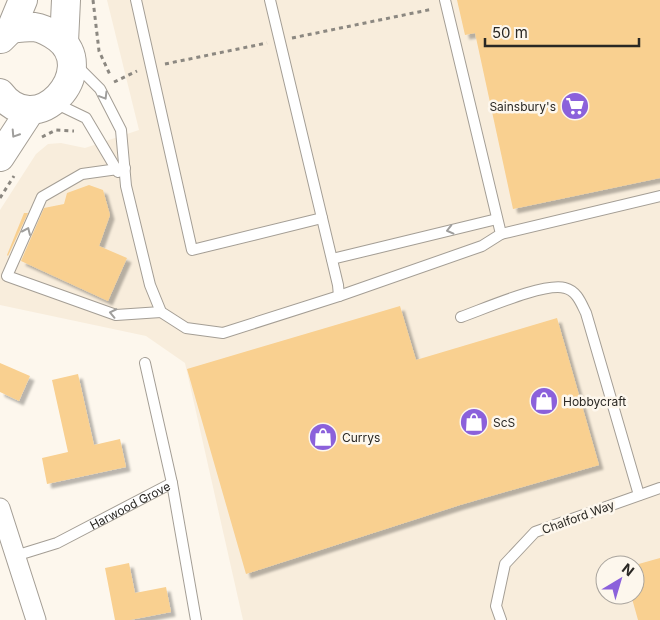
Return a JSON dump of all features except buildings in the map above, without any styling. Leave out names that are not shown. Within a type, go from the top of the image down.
[{"type":"highway","points":[[5,35],[23,0]]},
{"type":"highway","points":[[10,163],[37,109],[65,89],[71,75],[66,0]]},
{"type":"highway","points":[[5,35],[34,27],[50,32],[68,51]]},
{"type":"highway","points":[[0,93],[17,107],[37,109]]},
{"type":"street","points":[[0,508],[36,620]]},
{"type":"lane","points":[[136,0],[192,250],[322,218]]},
{"type":"lane","points":[[270,0],[332,259],[339,296]]},
{"type":"lane","points":[[445,3],[501,234]]},
{"type":"lane","points":[[68,51],[100,90],[113,112],[121,130],[120,168]]},
{"type":"lane","points":[[37,109],[58,105],[86,118],[120,168],[150,285],[161,312],[186,328],[223,333],[339,296],[482,246],[501,234],[660,196]]},
{"type":"lane","points":[[120,168],[82,174],[42,197],[7,276],[116,316],[161,312]]},
{"type":"lane","points":[[332,259],[497,219]]},
{"type":"lane","points":[[461,317],[550,286],[566,288],[578,296],[586,313],[639,495]]},
{"type":"lane","points":[[145,363],[172,483]]},
{"type":"lane","name":"Harwood Grove","points":[[15,556],[57,543],[172,483],[196,620]]},
{"type":"lane","name":"Chalford Way","points":[[501,620],[496,606],[505,564],[535,532],[660,488]]},
{"type":"path","points":[[93,0],[99,51],[117,90]]},
{"type":"path","points":[[114,82],[151,67],[445,3]]},
{"type":"path","points":[[40,138],[56,130],[74,130],[87,141],[97,136]]},
{"type":"path","points":[[0,198],[10,163]]},
{"type":"shaded area","points":[[107,0],[660,0],[660,620],[243,620],[185,363],[146,336],[0,305],[0,210],[36,154],[48,144],[61,143],[85,148],[139,130]]},
{"type":"place","name":"Sainsbury's","points":[[575,106]]},
{"type":"place","name":"Hobbycraft","points":[[544,401]]},
{"type":"place","name":"ScS","points":[[474,422]]},
{"type":"place","name":"Currys","points":[[323,437]]}]
